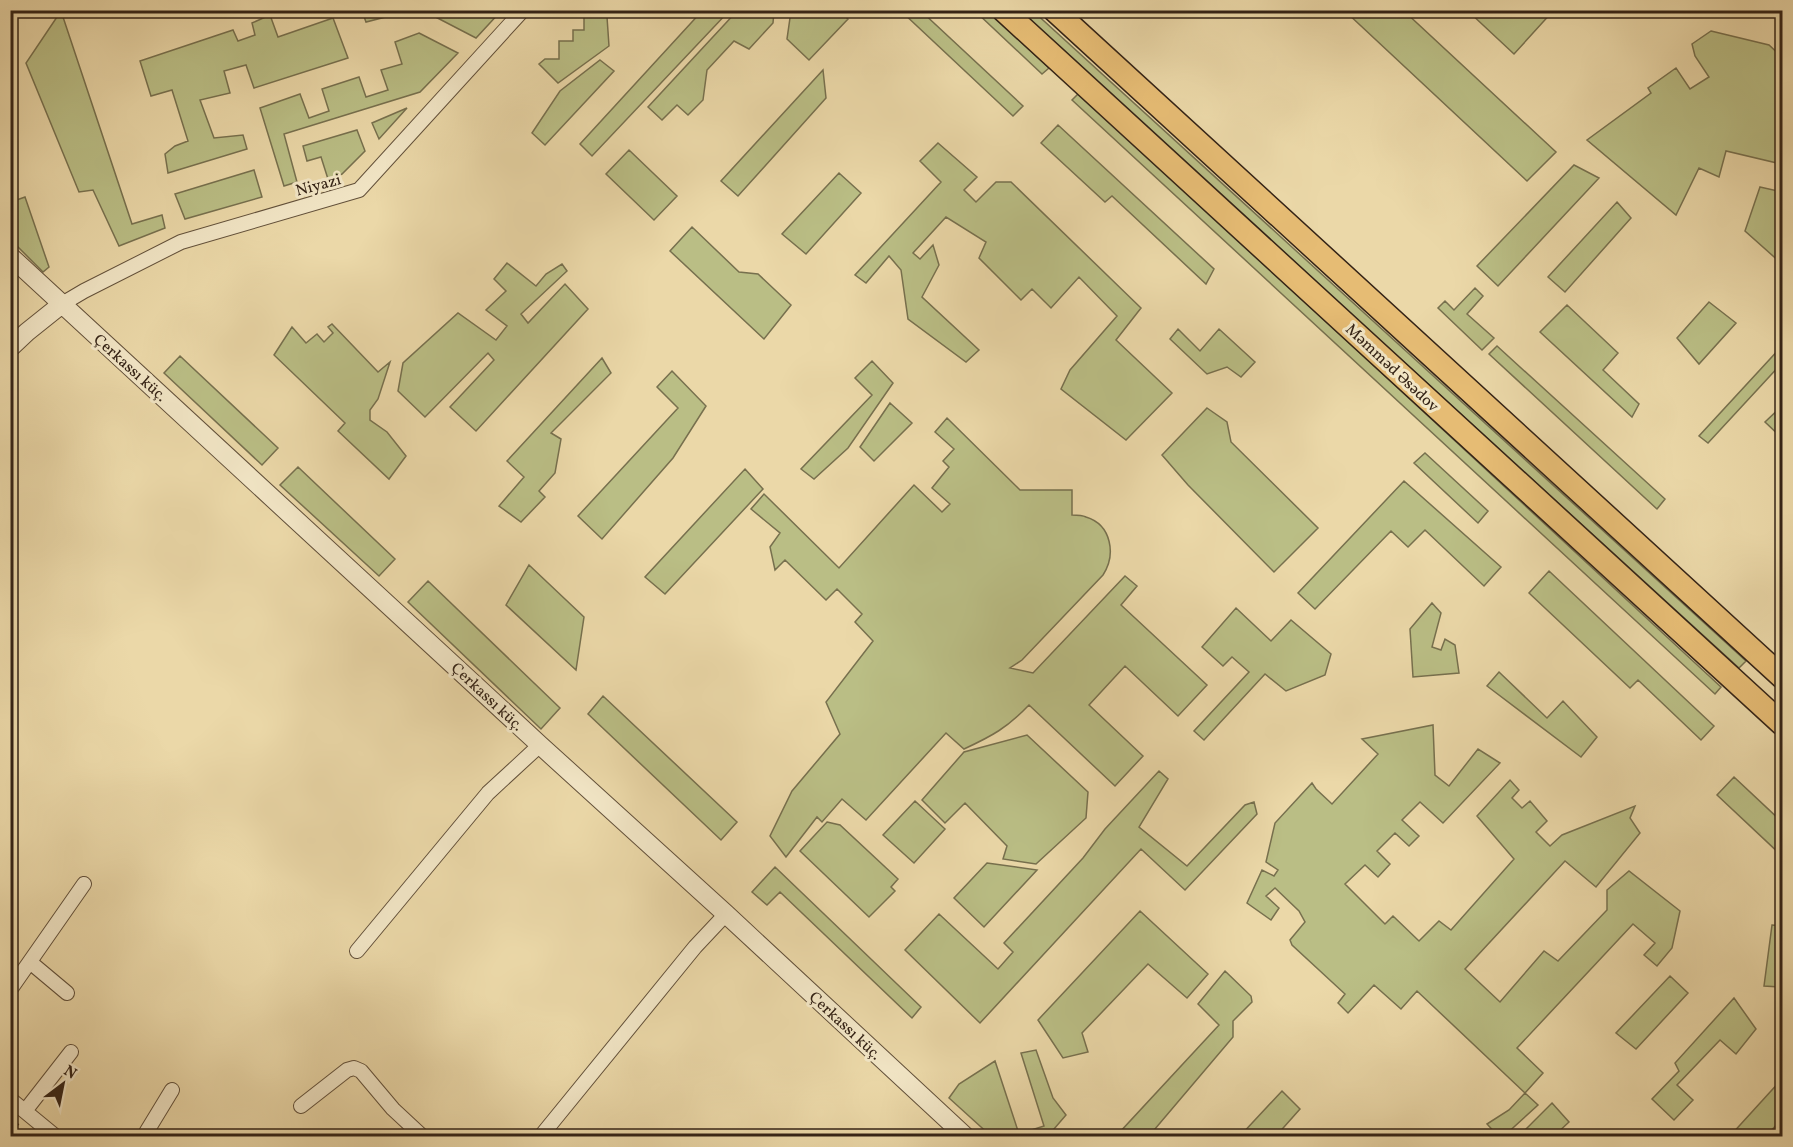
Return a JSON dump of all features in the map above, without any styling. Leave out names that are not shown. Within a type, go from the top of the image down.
[{"type":"main road","name":"Məmməd Əsədov","points":[[1004,10],[1782,724]]},
{"type":"main road","name":"Məmməd Əsədov","points":[[1054,10],[1782,677]]},
{"type":"street","name":"Niyazi","points":[[62,304],[182,242],[359,190],[523,10]]},
{"type":"street","name":"Çerkassı küç.","points":[[10,256],[726,914],[965,1137]]},
{"type":"street","points":[[10,348],[62,304]]},
{"type":"street","points":[[357,951],[488,793],[540,744]]},
{"type":"street","points":[[10,990],[84,884]]},
{"type":"street","points":[[541,1137],[695,947],[726,914]]},
{"type":"street","points":[[30,962],[67,993]]},
{"type":"street","points":[[25,1111],[71,1052]]},
{"type":"street","points":[[301,1106],[347,1070],[354,1068],[361,1071],[388,1104],[422,1137]]},
{"type":"street","points":[[144,1137],[172,1090]]},
{"type":"street","points":[[10,1099],[55,1137]]},
{"type":"green space","points":[[362,10],[409,11],[366,22]]},
{"type":"green space","points":[[61,11],[132,224],[162,215],[165,228],[119,246],[93,190],[79,192],[26,63]]},
{"type":"green space","points":[[424,11],[501,11],[476,38]]},
{"type":"green space","points":[[702,11],[729,11],[592,156],[580,144]]},
{"type":"green space","points":[[737,11],[774,11],[773,23],[749,49],[734,41],[707,70],[703,100],[688,115],[677,105],[662,120],[648,107]]},
{"type":"green space","points":[[791,11],[839,11],[848,19],[809,60],[787,39]]},
{"type":"green space","points":[[901,11],[921,11],[1023,106],[1013,116]]},
{"type":"green space","points":[[975,11],[988,11],[1049,68],[1042,74]]},
{"type":"green space","points":[[1019,11],[1033,11],[1746,661],[1739,668]]},
{"type":"green space","points":[[1345,11],[1404,11],[1556,152],[1527,181]]},
{"type":"green space","points":[[1468,11],[1553,11],[1514,54]]},
{"type":"green space","points":[[270,15],[278,37],[333,18],[348,58],[254,88],[246,65],[224,71],[230,93],[200,100],[214,138],[243,135],[247,149],[168,173],[165,154],[175,146],[188,141],[172,90],[151,96],[140,61],[233,30],[238,41],[255,35],[252,23]]},
{"type":"green space","points":[[584,16],[607,17],[609,46],[558,83],[539,64],[545,59],[559,59],[559,41],[573,41],[573,30],[584,30]]},
{"type":"green space","points":[[1711,31],[1769,45],[1782,57],[1782,137],[1777,163],[1726,151],[1719,177],[1699,168],[1676,215],[1587,140],[1651,93],[1648,88],[1676,68],[1690,89],[1709,77],[1695,56],[1692,44]]},
{"type":"green space","points":[[419,33],[458,53],[420,92],[284,134],[297,182],[284,186],[260,108],[300,94],[309,118],[329,111],[322,89],[359,77],[366,97],[388,90],[381,70],[402,64],[395,42]]},
{"type":"green space","points":[[600,60],[614,71],[545,145],[532,133],[560,91]]},
{"type":"green space","points":[[823,70],[826,98],[738,196],[721,181]]},
{"type":"green space","points":[[1079,93],[1721,687],[1715,694],[1072,100]]},
{"type":"green space","points":[[407,108],[379,139],[372,123]]},
{"type":"green space","points":[[1058,125],[1214,269],[1206,284],[1112,196],[1105,202],[1041,143]]},
{"type":"green space","points":[[357,130],[365,151],[342,174],[328,179],[321,157],[307,161],[303,146]]},
{"type":"green space","points":[[938,143],[977,177],[964,190],[976,202],[996,182],[1011,182],[1141,308],[1116,340],[1172,393],[1126,440],[1061,389],[1070,370],[1117,316],[1079,277],[1051,308],[1032,289],[1021,300],[979,258],[986,242],[946,217],[913,253],[920,259],[933,245],[939,265],[922,297],[979,350],[966,362],[908,319],[901,270],[889,256],[866,283],[855,275],[941,182],[920,161]]},
{"type":"green space","points":[[629,150],[677,196],[654,220],[606,174]]},
{"type":"green space","points":[[1574,165],[1599,178],[1498,286],[1477,266]]},
{"type":"green space","points":[[254,170],[262,197],[185,219],[175,194]]},
{"type":"green space","points":[[839,173],[861,193],[806,254],[782,234]]},
{"type":"green space","points":[[1760,187],[1782,192],[1782,264],[1745,231]]},
{"type":"green space","points":[[25,197],[49,267],[43,272],[11,240],[11,202]]},
{"type":"green space","points":[[1617,202],[1631,218],[1565,292],[1548,277]]},
{"type":"green space","points":[[692,227],[739,272],[758,274],[791,305],[764,339],[670,251]]},
{"type":"green space","points":[[507,263],[536,286],[546,274],[562,264],[567,271],[521,314],[528,323],[565,284],[588,309],[476,431],[450,407],[494,360],[488,353],[425,417],[398,391],[403,363],[458,313],[496,340],[507,326],[486,310],[506,291],[494,279]]},
{"type":"green space","points":[[1475,288],[1483,296],[1467,314],[1494,338],[1482,350],[1438,308],[1445,301],[1454,310]]},
{"type":"green space","points":[[1709,302],[1736,323],[1699,364],[1677,338]]},
{"type":"green space","points":[[1567,305],[1618,353],[1603,370],[1639,404],[1632,417],[1540,332]]},
{"type":"green space","points":[[332,324],[378,372],[390,362],[378,399],[370,410],[370,420],[387,432],[406,456],[389,479],[338,431],[345,423],[274,355],[292,327],[306,343],[317,334],[324,342],[333,333],[328,327]]},
{"type":"green space","points":[[1178,329],[1200,351],[1219,329],[1255,362],[1241,377],[1227,367],[1207,374],[1170,339]]},
{"type":"green space","points":[[1497,346],[1665,499],[1657,509],[1489,354]]},
{"type":"green space","points":[[1782,346],[1782,363],[1708,443],[1699,436]]},
{"type":"green space","points":[[180,356],[278,448],[262,465],[164,373]]},
{"type":"green space","points":[[602,358],[611,373],[551,433],[561,439],[555,473],[539,491],[545,497],[521,522],[499,506],[524,477],[507,461]]},
{"type":"green space","points":[[872,361],[893,383],[848,448],[814,479],[801,469],[872,395],[855,378]]},
{"type":"green space","points":[[672,371],[706,406],[673,458],[602,539],[578,516],[678,408],[657,387]]},
{"type":"green space","points":[[890,403],[912,423],[874,461],[860,447]]},
{"type":"green space","points":[[1782,406],[1782,438],[1765,422]]},
{"type":"green space","points":[[1207,408],[1227,422],[1231,442],[1318,528],[1274,572],[1188,485],[1162,455]]},
{"type":"green space","points":[[947,418],[1020,490],[1072,490],[1072,515],[1083,516],[1095,521],[1106,534],[1109,542],[1109,559],[1103,575],[1022,660],[1010,668],[1033,673],[1125,576],[1137,586],[1121,605],[1207,685],[1178,716],[1125,666],[1089,705],[1143,756],[1115,786],[1029,705],[999,731],[964,749],[946,733],[866,820],[842,799],[822,822],[817,817],[786,857],[770,836],[792,791],[840,734],[826,702],[873,641],[855,622],[862,614],[837,589],[826,600],[785,560],[775,570],[770,547],[780,533],[751,509],[764,494],[839,568],[914,485],[942,512],[950,504],[932,488],[949,467],[943,461],[954,449],[935,432]]},
{"type":"green space","points":[[1425,453],[1488,511],[1478,523],[1414,463]]},
{"type":"green space","points":[[298,467],[395,559],[379,576],[280,485]]},
{"type":"green space","points":[[745,469],[763,489],[665,594],[645,577]]},
{"type":"green space","points":[[1404,481],[1501,567],[1484,586],[1425,530],[1408,547],[1391,531],[1315,609],[1298,593]]},
{"type":"green space","points":[[529,565],[584,617],[576,670],[506,605]]},
{"type":"green space","points":[[1549,571],[1714,726],[1701,740],[1638,680],[1630,688],[1529,593]]},
{"type":"green space","points":[[428,581],[560,708],[541,729],[408,602]]},
{"type":"green space","points":[[1432,603],[1441,613],[1432,647],[1441,650],[1445,639],[1455,645],[1459,673],[1413,677],[1410,629]]},
{"type":"green space","points":[[1236,608],[1271,641],[1291,620],[1331,654],[1325,675],[1286,691],[1265,674],[1204,740],[1194,731],[1249,672],[1232,657],[1223,666],[1202,647]]},
{"type":"green space","points":[[1499,672],[1547,718],[1563,701],[1597,737],[1581,757],[1487,686]]},
{"type":"green space","points":[[603,696],[737,822],[721,840],[588,714]]},
{"type":"green space","points":[[1433,725],[1435,775],[1449,786],[1478,749],[1500,763],[1443,823],[1420,802],[1402,820],[1419,836],[1409,846],[1395,833],[1377,851],[1390,864],[1378,877],[1365,865],[1345,884],[1385,924],[1393,916],[1419,941],[1439,921],[1451,930],[1514,859],[1477,816],[1510,780],[1519,790],[1512,798],[1522,808],[1530,801],[1547,821],[1536,832],[1550,846],[1562,835],[1635,806],[1630,818],[1640,833],[1596,887],[1565,861],[1465,969],[1500,1002],[1544,951],[1558,961],[1607,910],[1607,890],[1629,871],[1680,911],[1672,948],[1657,966],[1644,955],[1655,943],[1633,924],[1517,1048],[1543,1073],[1525,1093],[1417,991],[1401,1009],[1374,985],[1348,1013],[1338,1003],[1345,994],[1292,945],[1290,940],[1305,922],[1299,911],[1275,888],[1266,896],[1279,908],[1271,920],[1247,903],[1262,870],[1274,876],[1278,870],[1266,862],[1275,823],[1312,783],[1332,804],[1378,754],[1362,739]]},
{"type":"green space","points":[[1027,735],[1088,792],[1086,818],[1036,864],[1003,859],[1007,846],[965,803],[945,823],[922,800],[964,752]]},
{"type":"green space","points":[[1159,771],[1168,779],[1139,827],[1187,866],[1245,805],[1254,802],[1257,814],[1185,890],[1141,849],[980,1023],[905,950],[939,914],[998,969],[1013,952],[1004,943]]},
{"type":"green space","points":[[1734,777],[1782,822],[1782,856],[1717,795]]},
{"type":"green space","points":[[915,801],[945,829],[914,863],[883,835]]},
{"type":"green space","points":[[827,822],[840,825],[898,879],[891,887],[895,891],[869,917],[800,851]]},
{"type":"green space","points":[[987,863],[1037,870],[984,927],[954,898]]},
{"type":"green space","points":[[775,867],[921,1007],[912,1018],[780,892],[767,905],[752,892]]},
{"type":"green space","points":[[1140,911],[1208,974],[1187,998],[1148,964],[1082,1033],[1088,1052],[1063,1058],[1038,1020]]},
{"type":"green space","points":[[1772,925],[1782,926],[1782,987],[1764,986]]},
{"type":"green space","points":[[1225,971],[1251,996],[1252,1002],[1233,1021],[1233,1037],[1149,1136],[1123,1136],[1119,1133],[1219,1025],[1198,1004]]},
{"type":"green space","points":[[1670,976],[1688,993],[1636,1049],[1616,1033]]},
{"type":"green space","points":[[1734,998],[1756,1029],[1736,1054],[1720,1040],[1677,1085],[1693,1100],[1674,1120],[1652,1099],[1679,1071],[1675,1063]]},
{"type":"green space","points":[[1036,1050],[1053,1098],[1066,1115],[1048,1136],[991,1136],[949,1098],[959,1084],[995,1061],[1019,1134],[1044,1126],[1021,1053]]},
{"type":"green space","points":[[1782,1079],[1782,1119],[1766,1136],[1730,1136]]},
{"type":"green space","points":[[1282,1091],[1300,1109],[1276,1136],[1240,1136]]},
{"type":"green space","points":[[1525,1093],[1538,1105],[1504,1136],[1498,1136],[1487,1124],[1509,1110]]},
{"type":"green space","points":[[1552,1103],[1569,1122],[1554,1136],[1519,1136]]},
{"type":"railway","points":[[10,1120],[31,1136]]},
{"type":"railway","points":[[10,1132],[15,1136]]}]
